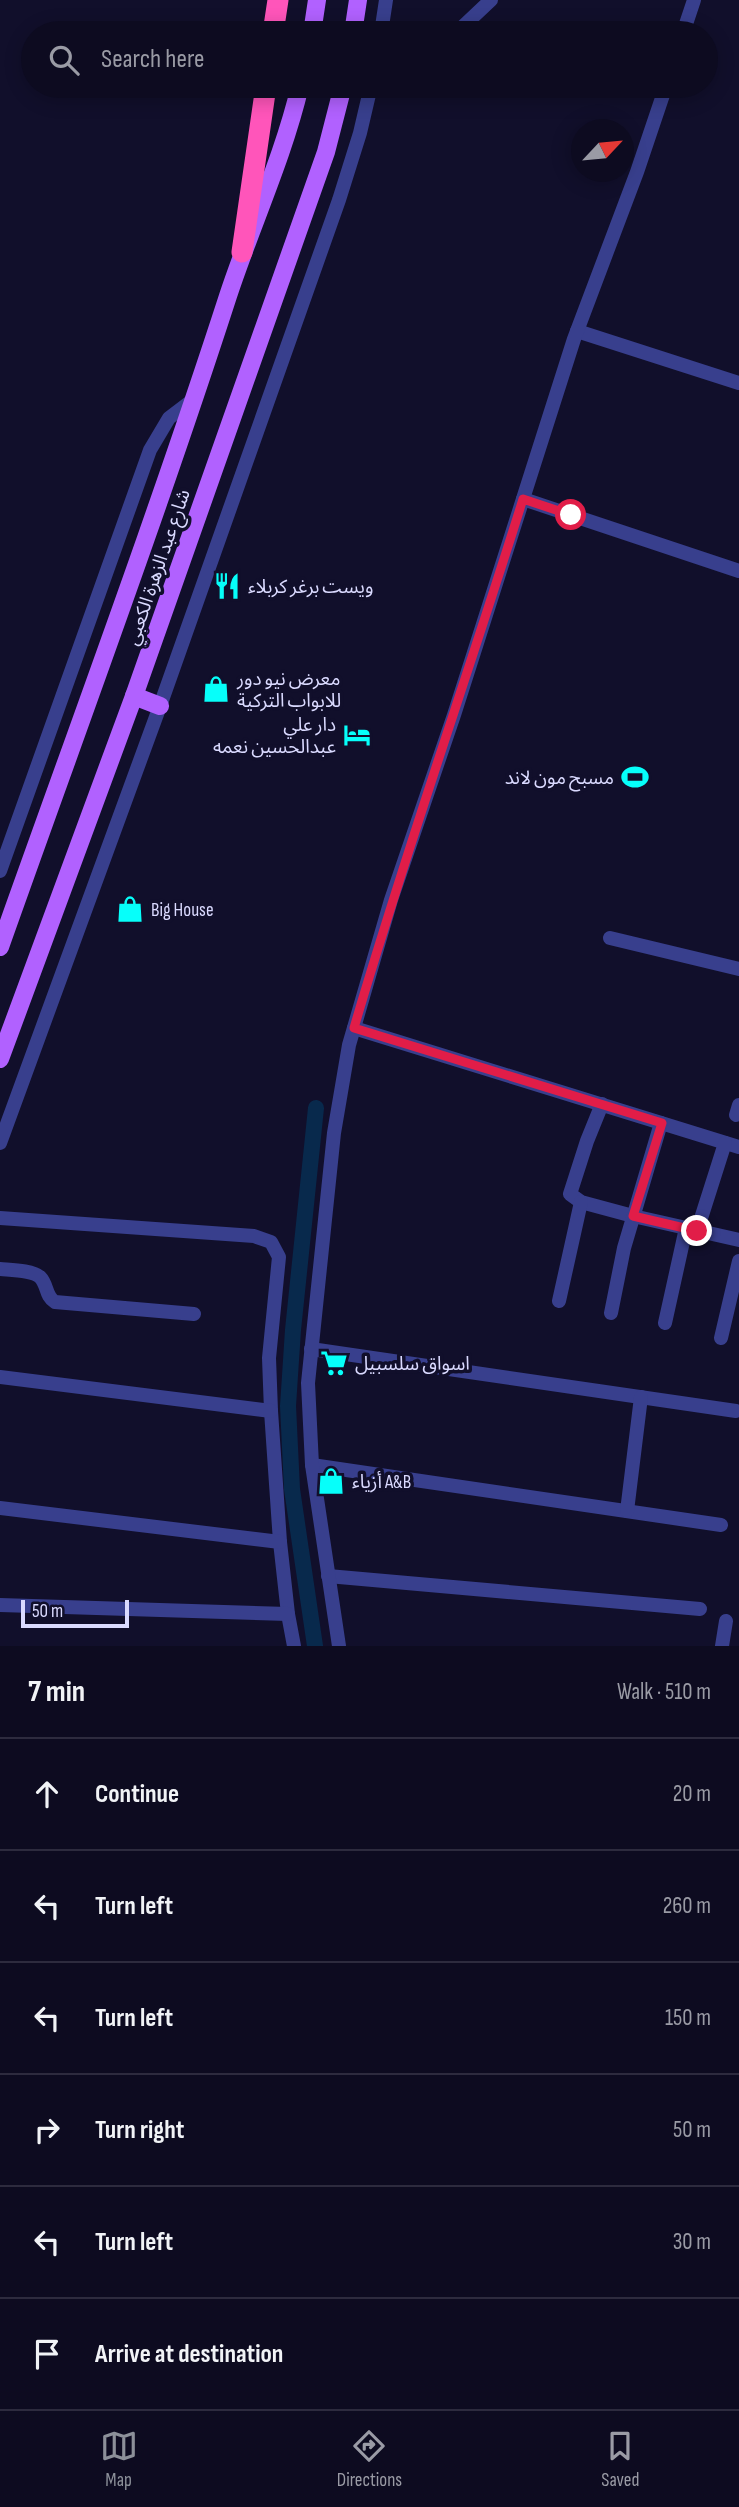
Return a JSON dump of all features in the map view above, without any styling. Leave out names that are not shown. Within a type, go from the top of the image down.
[{"type":"highway","points":[[275,21],[278,0]]},
{"type":"highway","points":[[242,252],[264,98]]},
{"type":"main road","points":[[314,21],[317,0]]},
{"type":"main road","points":[[355,21],[358,0]]},
{"type":"main road","name":"شارع عبد الزهرة الكعبي","points":[[0,947],[194,399],[242,252],[282,148],[297,98]]},
{"type":"main road","name":"شارع عبد الزهرة الكعبي","points":[[0,1059],[134,696],[326,152],[340,98]]},
{"type":"main road","points":[[134,696],[160,706]]},
{"type":"street","points":[[383,21],[386,0]]},
{"type":"street","points":[[469,21],[491,0]]},
{"type":"street","points":[[687,21],[694,0]]},
{"type":"street","points":[[0,1143],[160,706],[347,177],[368,98]]},
{"type":"street","points":[[338,1646],[312,1465],[308,1383],[334,1133],[349,1045],[391,900],[454,715],[577,331],[637,173],[662,98]]},
{"type":"street","points":[[577,331],[739,383]]},
{"type":"street","points":[[0,871],[3,852],[150,450],[169,418],[194,399]]},
{"type":"street","points":[[523,499],[739,571]]},
{"type":"street","points":[[3,852],[29,864]]},
{"type":"street","points":[[610,939],[739,969]]},
{"type":"street","points":[[354,1028],[732,1145],[691,1230],[665,1323]]},
{"type":"street","points":[[602,1104],[570,1194],[581,1202],[739,1240]]},
{"type":"street","points":[[611,1314],[633,1216],[662,1123]]},
{"type":"street","points":[[559,1301],[581,1202]]},
{"type":"street","points":[[0,1218],[254,1236],[271,1242],[279,1257],[269,1358],[271,1411],[280,1542],[294,1646]]},
{"type":"street","points":[[721,1338],[739,1261]]},
{"type":"street","points":[[0,1269],[37,1274],[46,1286],[48,1297],[55,1302],[194,1314]]},
{"type":"street","points":[[311,1349],[736,1411]]},
{"type":"street","points":[[0,1377],[271,1411]]},
{"type":"street","points":[[627,1511],[641,1398]]},
{"type":"street","points":[[312,1465],[721,1525]]},
{"type":"street","points":[[0,1508],[280,1542]]},
{"type":"street","points":[[328,1576],[700,1609]]},
{"type":"street","points":[[0,1605],[288,1614]]},
{"type":"street","points":[[722,1646],[726,1621]]},
{"type":"waterway","points":[[315,1646],[292,1489],[288,1406],[293,1330],[316,1108]]},
{"type":"place","name":"ويست برغر كربلاء","points":[[227,586]]},
{"type":"place","name":"معرض نيو دور للابواب التركية","points":[[216,689]]},
{"type":"place","name":"دار علي عبدالحسين نعمه","points":[[357,735]]},
{"type":"place","name":"مسبح مون لاند","points":[[635,777]]},
{"type":"place","name":"Big House","points":[[130,909]]},
{"type":"place","name":"اسواق سلسبيل","points":[[334,1363]]},
{"type":"place","name":"أزياء A&B","points":[[331,1481]]},
{"type":"route","points":[[571,515],[523,499],[391,900],[354,1028],[662,1123],[633,1216],[697,1231]]}]
